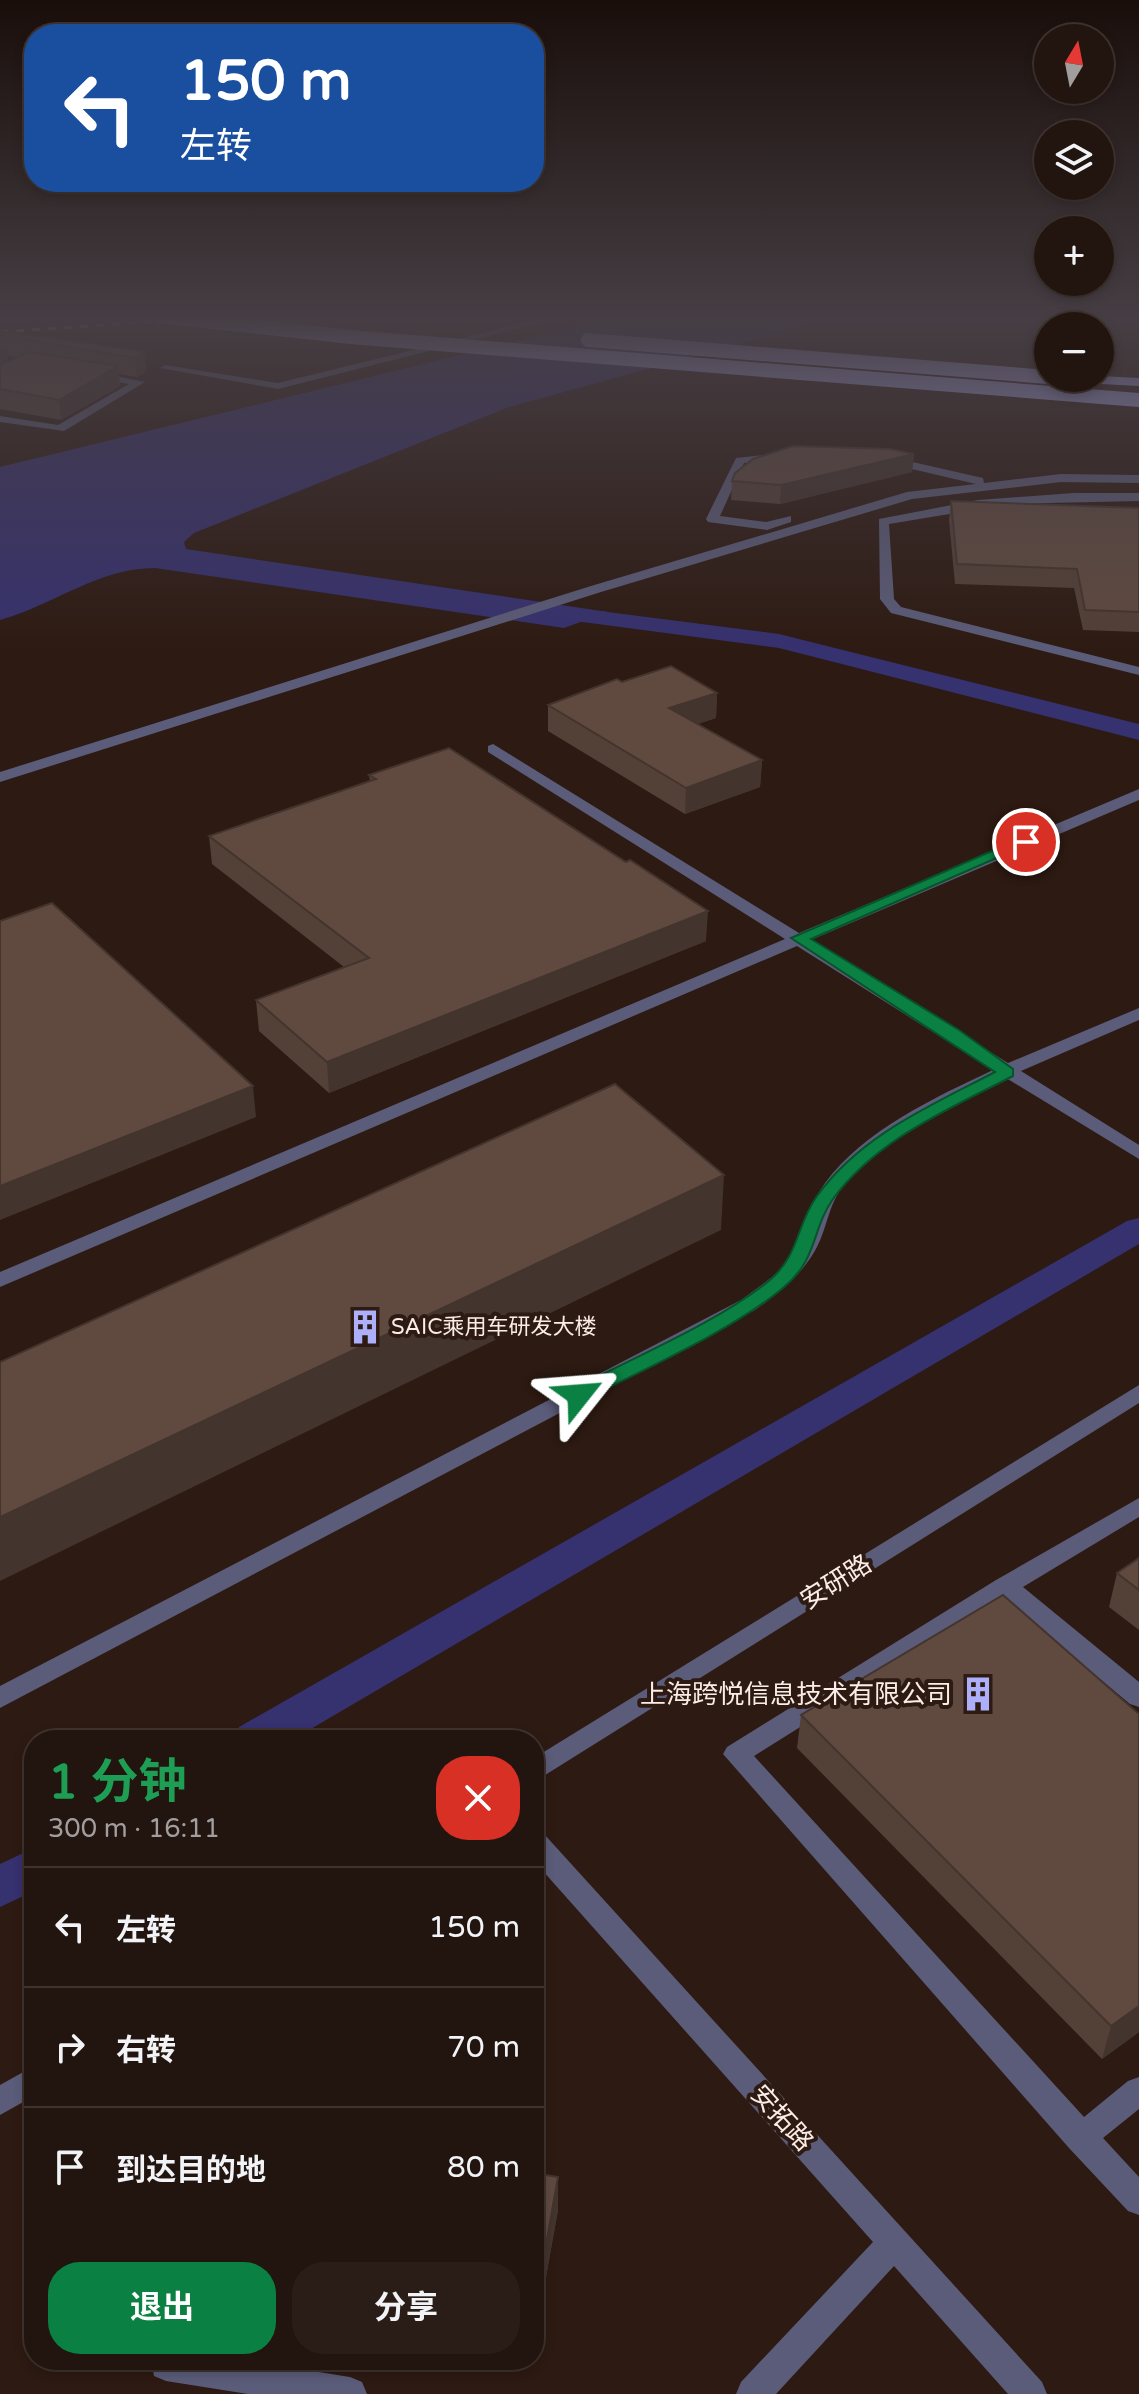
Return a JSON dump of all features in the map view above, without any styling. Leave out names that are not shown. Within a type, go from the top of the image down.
[{"type":"street","points":[[791,457],[740,460],[712,519],[767,526],[948,475]]},
{"type":"street","points":[[875,459],[974,481],[1067,472],[1139,472]]},
{"type":"street","points":[[0,777],[596,589],[921,494],[1061,478],[1139,479]]},
{"type":"street","points":[[900,488],[921,494]]},
{"type":"street","points":[[1139,497],[1029,497],[924,512],[883,522],[887,599],[896,610],[1139,671]]},
{"type":"street","points":[[799,515],[817,524]]},
{"type":"street","points":[[493,749],[953,1033],[1007,1072],[1139,1153]]},
{"type":"street","points":[[0,1280],[1139,794]]},
{"type":"street","points":[[0,1698],[748,1305],[778,1283],[800,1260],[821,1204],[838,1180],[900,1128],[1007,1072],[1139,1013]]},
{"type":"street","name":"安研路","points":[[544,1765],[1139,1393]]},
{"type":"street","points":[[1139,1506],[736,1754],[1139,2200]]},
{"type":"street","points":[[1005,1586],[1139,1697]]},
{"type":"street","name":"安拓路","points":[[544,1853],[1030,2394]]},
{"type":"street","points":[[0,2101],[24,2086]]},
{"type":"street","points":[[1080,2138],[1139,2091]]},
{"type":"street","points":[[753,2394],[894,2243]]},
{"type":"street","points":[[203,2370],[350,2394]]},
{"type":"shaded area","points":[[162,428],[457,428],[194,533],[184,542],[186,549],[608,612],[564,628],[155,568],[95,580],[0,620],[0,467]]},
{"type":"building","points":[[793,446],[890,449],[914,454],[781,485],[732,481],[735,473],[753,459]]},
{"type":"building","points":[[951,501],[1139,508],[1139,612],[1085,610],[1077,569],[957,564]]},
{"type":"building","points":[[671,666],[717,693],[669,708],[762,760],[686,788],[548,705],[617,679],[622,682]]},
{"type":"building","points":[[449,748],[708,911],[327,1062],[256,1000],[369,958],[209,836],[376,779],[369,775]]},
{"type":"building","points":[[52,903],[253,1086],[0,1186],[0,921]]},
{"type":"building","points":[[615,1084],[724,1175],[0,1517],[0,1362]]},
{"type":"building","points":[[1139,1558],[1139,1590],[1117,1573]]},
{"type":"building","points":[[1003,1595],[1139,1714],[1139,2006],[1111,2026],[801,1715]]},
{"type":"building","points":[[544,2175],[558,2177],[544,2256]]},
{"type":"waterway","points":[[545,611],[779,641],[1016,698],[1139,732]]},
{"type":"waterway","points":[[272,1730],[1139,1229]]},
{"type":"waterway","points":[[0,1887],[24,1874]]},
{"type":"place","name":"SAIC乘用车研发大楼","points":[[365,1327]]},
{"type":"place","name":"上海跨悦信息技术有限公司","points":[[978,1694]]},
{"type":"route","points":[[579,1395],[748,1305],[778,1283],[800,1260],[811,1239],[821,1204],[838,1180],[865,1155],[900,1128],[1007,1072],[953,1033],[799,938],[1026,842]]}]
